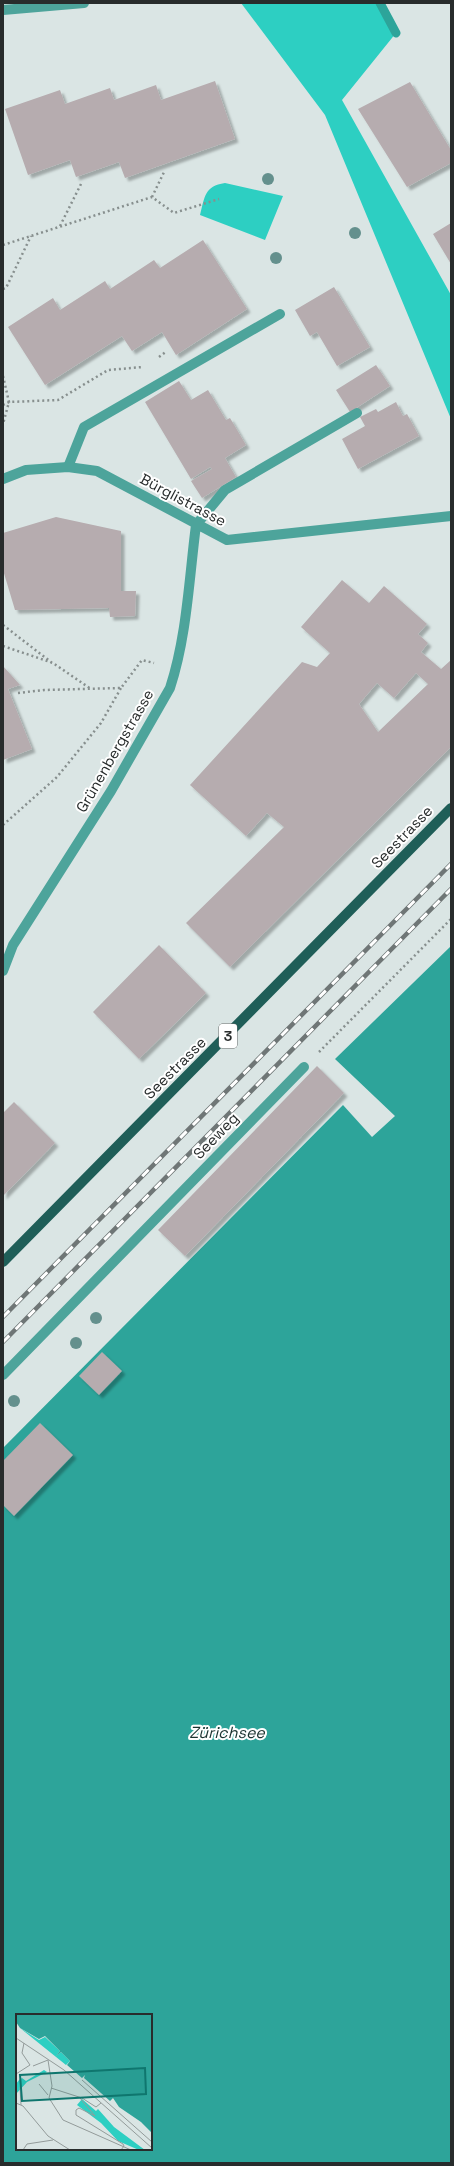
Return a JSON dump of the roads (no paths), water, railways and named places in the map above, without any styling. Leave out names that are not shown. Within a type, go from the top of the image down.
[{"type":"main road","name":"Seestrasse","points":[[3,1262],[451,808]]},
{"type":"street","points":[[3,10],[84,3]]},
{"type":"street","points":[[68,467],[84,428],[280,314]]},
{"type":"street","points":[[196,525],[225,490],[357,413]]},
{"type":"street","name":"Bürglistrasse","points":[[3,479],[26,470],[68,467],[98,471],[196,525],[227,540],[451,516]]},
{"type":"street","name":"Grünenbergstrasse","points":[[3,971],[13,944],[111,791],[170,688],[176,669],[182,636],[196,525]]},
{"type":"street","name":"Seeweg","points":[[3,1376],[304,1067]]},
{"type":"water","name":"Zürichsee","points":[[451,946],[451,2163],[3,2163],[3,1448],[343,1105],[372,1137],[395,1116],[335,1059]]},
{"type":"waterway","points":[[380,3],[396,33]]},
{"type":"railway","points":[[3,1317],[451,864]]},
{"type":"railway","points":[[3,1342],[451,889]]}]
